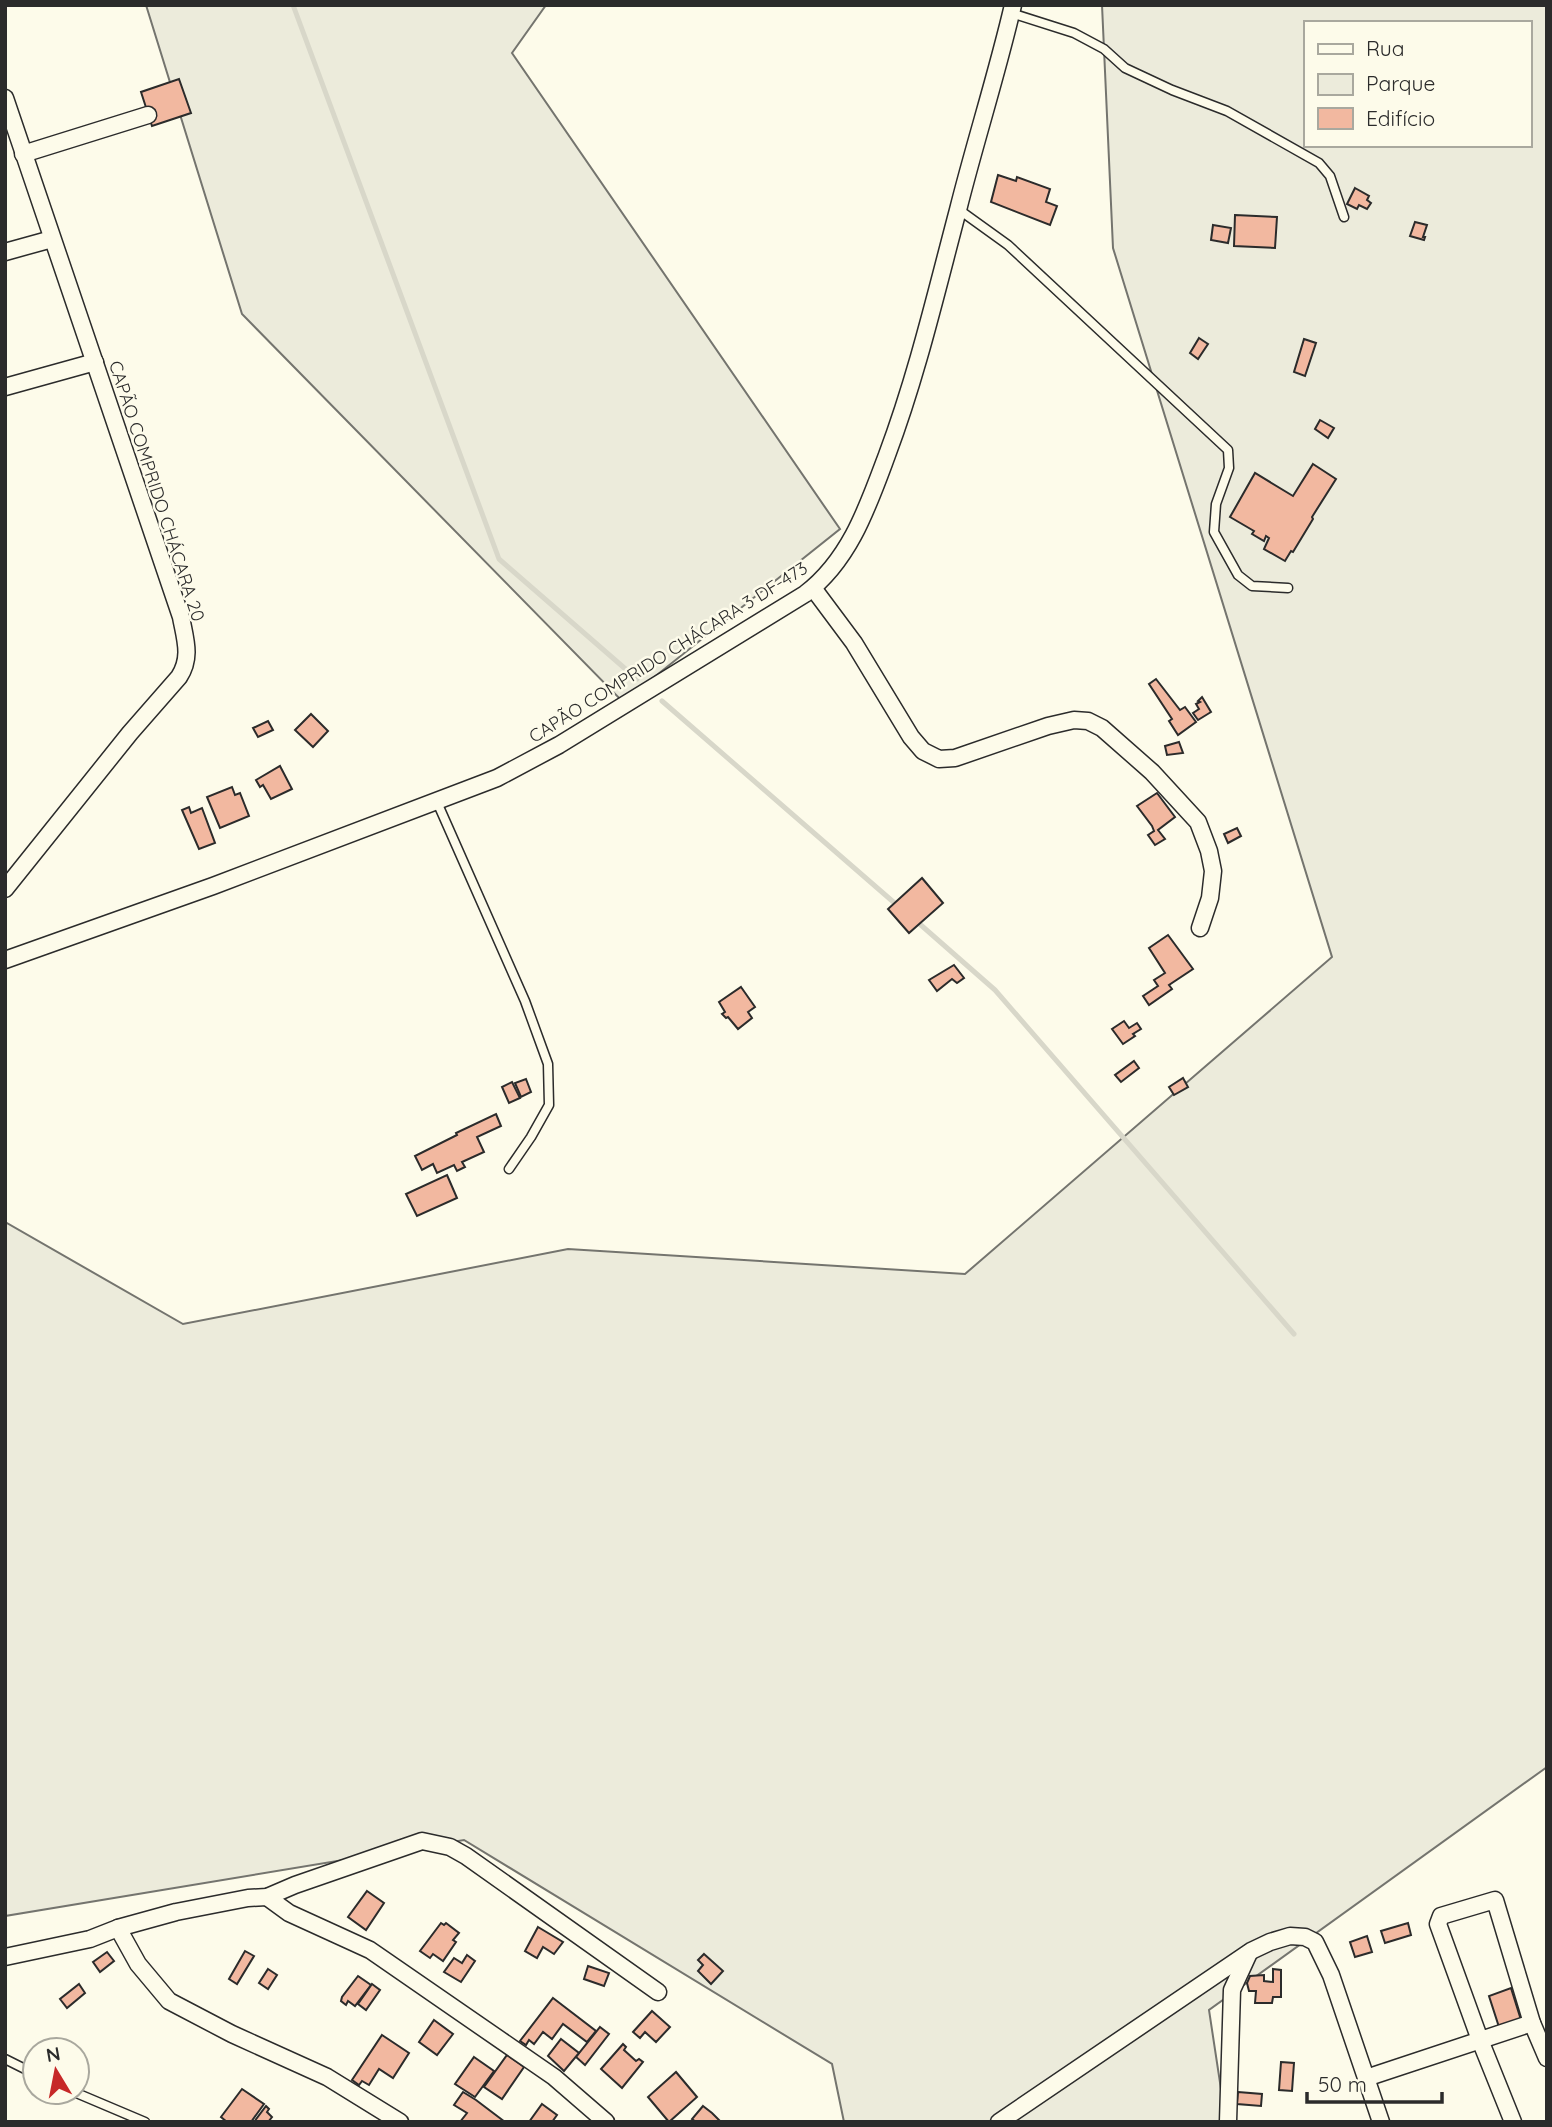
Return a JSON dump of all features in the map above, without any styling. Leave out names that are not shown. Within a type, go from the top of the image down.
[{"type":"street","name":"CAPÃO COMPRIDO CHÁCARA 3 DF-473","points":[[5,960],[213,886],[497,778],[559,745],[822,581],[864,518],[903,412],[932,314],[1012,9]]},
{"type":"street","name":"CAPÃO COMPRIDO CHÁCARA 20","points":[[5,98],[9,124],[23,154],[181,617],[187,657],[186,667],[179,677],[130,733],[5,888]]},
{"type":"street","points":[[23,154],[148,115]]},
{"type":"street","points":[[5,252],[52,239]]},
{"type":"street","points":[[5,387],[95,362]]},
{"type":"street","points":[[813,588],[854,643],[911,737],[923,751],[939,759],[956,758],[1048,726],[1074,720],[1088,721],[1102,728],[1152,772],[1198,822],[1213,871],[1210,898],[1200,928]]},
{"type":"street","points":[[5,1957],[90,1939],[118,1928],[208,1905],[248,1898],[267,1898],[295,1885],[422,1841],[450,1847],[466,1856],[658,1992]]},
{"type":"street","points":[[267,1898],[289,1913],[370,1950],[554,2077],[606,2122]]},
{"type":"street","points":[[1513,2122],[1438,1924],[1441,1916],[1495,1900],[1532,2023],[1547,2058]]},
{"type":"street","points":[[118,1928],[138,1964],[169,2001],[232,2034],[327,2077],[400,2122]]},
{"type":"street","points":[[999,2122],[1251,1951],[1290,1936],[1305,1937],[1314,1942],[1331,1975],[1381,2122]]},
{"type":"street","points":[[1228,2122],[1232,1990],[1251,1951]]},
{"type":"street","points":[[1366,2078],[1532,2023]]},
{"type":"lane","points":[[1012,9],[1074,33],[1104,49],[1125,68],[1227,111],[1319,163],[1330,176],[1343,217]]},
{"type":"lane","points":[[958,209],[1008,246],[1228,450],[1228,468],[1216,504],[1214,532],[1238,575],[1252,586],[1288,588]]},
{"type":"lane","points":[[437,802],[525,1001],[548,1063],[549,1105],[509,1169]]},
{"type":"lane","points":[[5,2059],[21,2067]]},
{"type":"lane","points":[[91,2099],[145,2122]]},
{"type":"green space","points":[[146,5],[546,5],[512,53],[840,529],[623,702],[242,314]]},
{"type":"green space","points":[[1102,5],[1547,5],[1547,1767],[1209,2010],[1226,2122],[844,2122],[832,2064],[464,1840],[5,1916],[5,1222],[183,1324],[568,1249],[965,1274],[1332,957],[1113,248]]},
{"type":"building","points":[[179,79],[191,113],[152,126],[141,92]]},
{"type":"building","points":[[998,175],[1016,181],[1017,177],[1050,189],[1046,202],[1057,206],[1050,225],[991,202]]},
{"type":"building","points":[[1355,188],[1369,196],[1367,200],[1371,203],[1367,209],[1359,205],[1357,209],[1347,204]]},
{"type":"building","points":[[1235,215],[1277,217],[1275,248],[1234,246]]},
{"type":"building","points":[[1415,222],[1427,225],[1424,240],[1410,236]]},
{"type":"building","points":[[1213,225],[1231,228],[1228,243],[1211,240]]},
{"type":"building","points":[[1199,338],[1208,344],[1198,359],[1190,353]]},
{"type":"building","points":[[1304,339],[1316,343],[1305,376],[1294,372]]},
{"type":"building","points":[[1320,420],[1334,428],[1328,438],[1315,429]]},
{"type":"building","points":[[1313,464],[1336,479],[1285,561],[1264,549],[1269,538],[1266,536],[1264,541],[1252,534],[1254,531],[1230,517],[1255,473],[1293,496]]},
{"type":"building","points":[[1156,679],[1180,710],[1185,707],[1196,722],[1178,735],[1169,721],[1172,719],[1149,684]]},
{"type":"building","points":[[1202,697],[1211,712],[1198,720],[1193,713],[1199,709],[1196,704]]},
{"type":"building","points":[[311,714],[328,731],[313,747],[295,730]]},
{"type":"building","points":[[268,721],[273,730],[258,737],[253,728]]},
{"type":"building","points":[[1179,742],[1183,753],[1167,755],[1165,746]]},
{"type":"building","points":[[280,766],[292,789],[271,799],[263,785],[260,787],[256,780]]},
{"type":"building","points":[[232,787],[235,795],[240,793],[249,816],[220,828],[207,797]]},
{"type":"building","points":[[1157,793],[1175,817],[1158,830],[1165,839],[1155,845],[1148,835],[1154,831],[1152,826],[1137,806]]},
{"type":"building","points":[[189,807],[191,813],[202,808],[215,843],[199,849],[182,810]]},
{"type":"building","points":[[1237,828],[1241,836],[1228,843],[1224,834]]},
{"type":"building","points":[[922,878],[943,903],[909,933],[888,909]]},
{"type":"building","points":[[1168,935],[1193,969],[1169,985],[1172,989],[1149,1005],[1143,996],[1158,986],[1154,980],[1165,973],[1149,948]]},
{"type":"building","points":[[954,965],[964,978],[957,983],[952,979],[937,991],[929,980]]},
{"type":"building","points":[[741,987],[755,1007],[748,1012],[752,1018],[738,1029],[722,1014],[725,1012],[719,1002]]},
{"type":"building","points":[[1124,1021],[1129,1028],[1137,1023],[1141,1029],[1123,1044],[1112,1029]]},
{"type":"building","points":[[1134,1061],[1139,1068],[1121,1082],[1115,1075]]},
{"type":"building","points":[[1183,1078],[1188,1087],[1174,1095],[1169,1087]]},
{"type":"building","points":[[526,1079],[531,1092],[521,1097],[515,1083]]},
{"type":"building","points":[[512,1082],[520,1098],[509,1103],[502,1087]]},
{"type":"building","points":[[496,1114],[501,1126],[477,1137],[484,1152],[462,1162],[465,1167],[457,1171],[454,1165],[437,1173],[433,1164],[422,1170],[415,1156]]},
{"type":"building","points":[[447,1175],[457,1198],[417,1216],[406,1194]]},
{"type":"building","points":[[367,1891],[384,1903],[366,1930],[348,1917]]},
{"type":"building","points":[[441,1923],[446,1923],[459,1933],[443,1961],[433,1954],[430,1958],[420,1951]]},
{"type":"building","points":[[1408,1923],[1411,1935],[1385,1943],[1381,1931]]},
{"type":"building","points":[[538,1927],[563,1942],[554,1954],[543,1947],[537,1958],[525,1951]]},
{"type":"building","points":[[1367,1936],[1372,1952],[1355,1957],[1350,1942]]},
{"type":"building","points":[[245,1951],[254,1956],[237,1984],[229,1979]]},
{"type":"building","points":[[107,1952],[114,1961],[100,1972],[93,1962]]},
{"type":"building","points":[[704,1954],[723,1971],[711,1984],[698,1971],[703,1965],[698,1960]]},
{"type":"building","points":[[467,1955],[475,1961],[461,1982],[444,1972],[454,1958],[462,1963]]},
{"type":"building","points":[[588,1966],[609,1973],[604,1986],[584,1979]]},
{"type":"building","points":[[268,1969],[277,1975],[268,1989],[259,1983]]},
{"type":"building","points":[[1273,1969],[1281,1970],[1281,1997],[1273,1997],[1272,2003],[1255,2003],[1256,1991],[1249,1991],[1247,1983],[1250,1976],[1264,1975],[1264,1981],[1273,1982]]},
{"type":"building","points":[[358,1976],[371,1985],[355,2006],[348,2001],[346,2005],[341,2001],[342,1997]]},
{"type":"building","points":[[79,1984],[85,1993],[67,2008],[60,1999]]},
{"type":"building","points":[[372,1984],[380,1990],[366,2010],[358,2004]]},
{"type":"building","points":[[1511,1988],[1521,2020],[1499,2027],[1489,1996]]},
{"type":"building","points":[[553,1998],[596,2031],[587,2042],[563,2024],[552,2039],[543,2032],[534,2044],[529,2040],[526,2045],[520,2041]]},
{"type":"building","points":[[652,2011],[670,2027],[656,2042],[645,2032],[640,2038],[633,2032]]},
{"type":"building","points":[[434,2020],[453,2034],[437,2055],[419,2042]]},
{"type":"building","points":[[600,2027],[609,2034],[585,2065],[576,2057]]},
{"type":"building","points":[[382,2035],[409,2053],[393,2078],[379,2069],[369,2085],[362,2081],[359,2085],[352,2080]]},
{"type":"building","points":[[561,2039],[579,2053],[564,2071],[548,2056]]},
{"type":"building","points":[[623,2044],[626,2047],[624,2050],[636,2061],[639,2059],[643,2062],[622,2088],[601,2069]]},
{"type":"building","points":[[507,2055],[524,2067],[502,2099],[484,2087]]},
{"type":"building","points":[[474,2057],[494,2071],[475,2097],[455,2084]]},
{"type":"building","points":[[1281,2062],[1294,2063],[1292,2091],[1279,2090]]},
{"type":"building","points":[[676,2072],[697,2097],[669,2122],[648,2097]]},
{"type":"building","points":[[242,2089],[264,2104],[251,2122],[227,2122],[221,2117]]},
{"type":"building","points":[[463,2092],[505,2122],[460,2122],[467,2113],[454,2105]]},
{"type":"building","points":[[1238,2092],[1262,2094],[1261,2106],[1237,2104]]},
{"type":"building","points":[[542,2104],[557,2115],[552,2122],[529,2122]]},
{"type":"building","points":[[266,2106],[272,2117],[268,2122],[254,2122]]},
{"type":"building","points":[[703,2106],[721,2122],[696,2122],[692,2119]]},
{"type":"waterway","points":[[293,5],[499,559],[637,679]]},
{"type":"waterway","points":[[662,701],[898,906]]},
{"type":"waterway","points":[[914,919],[995,990],[1294,1334]]}]
